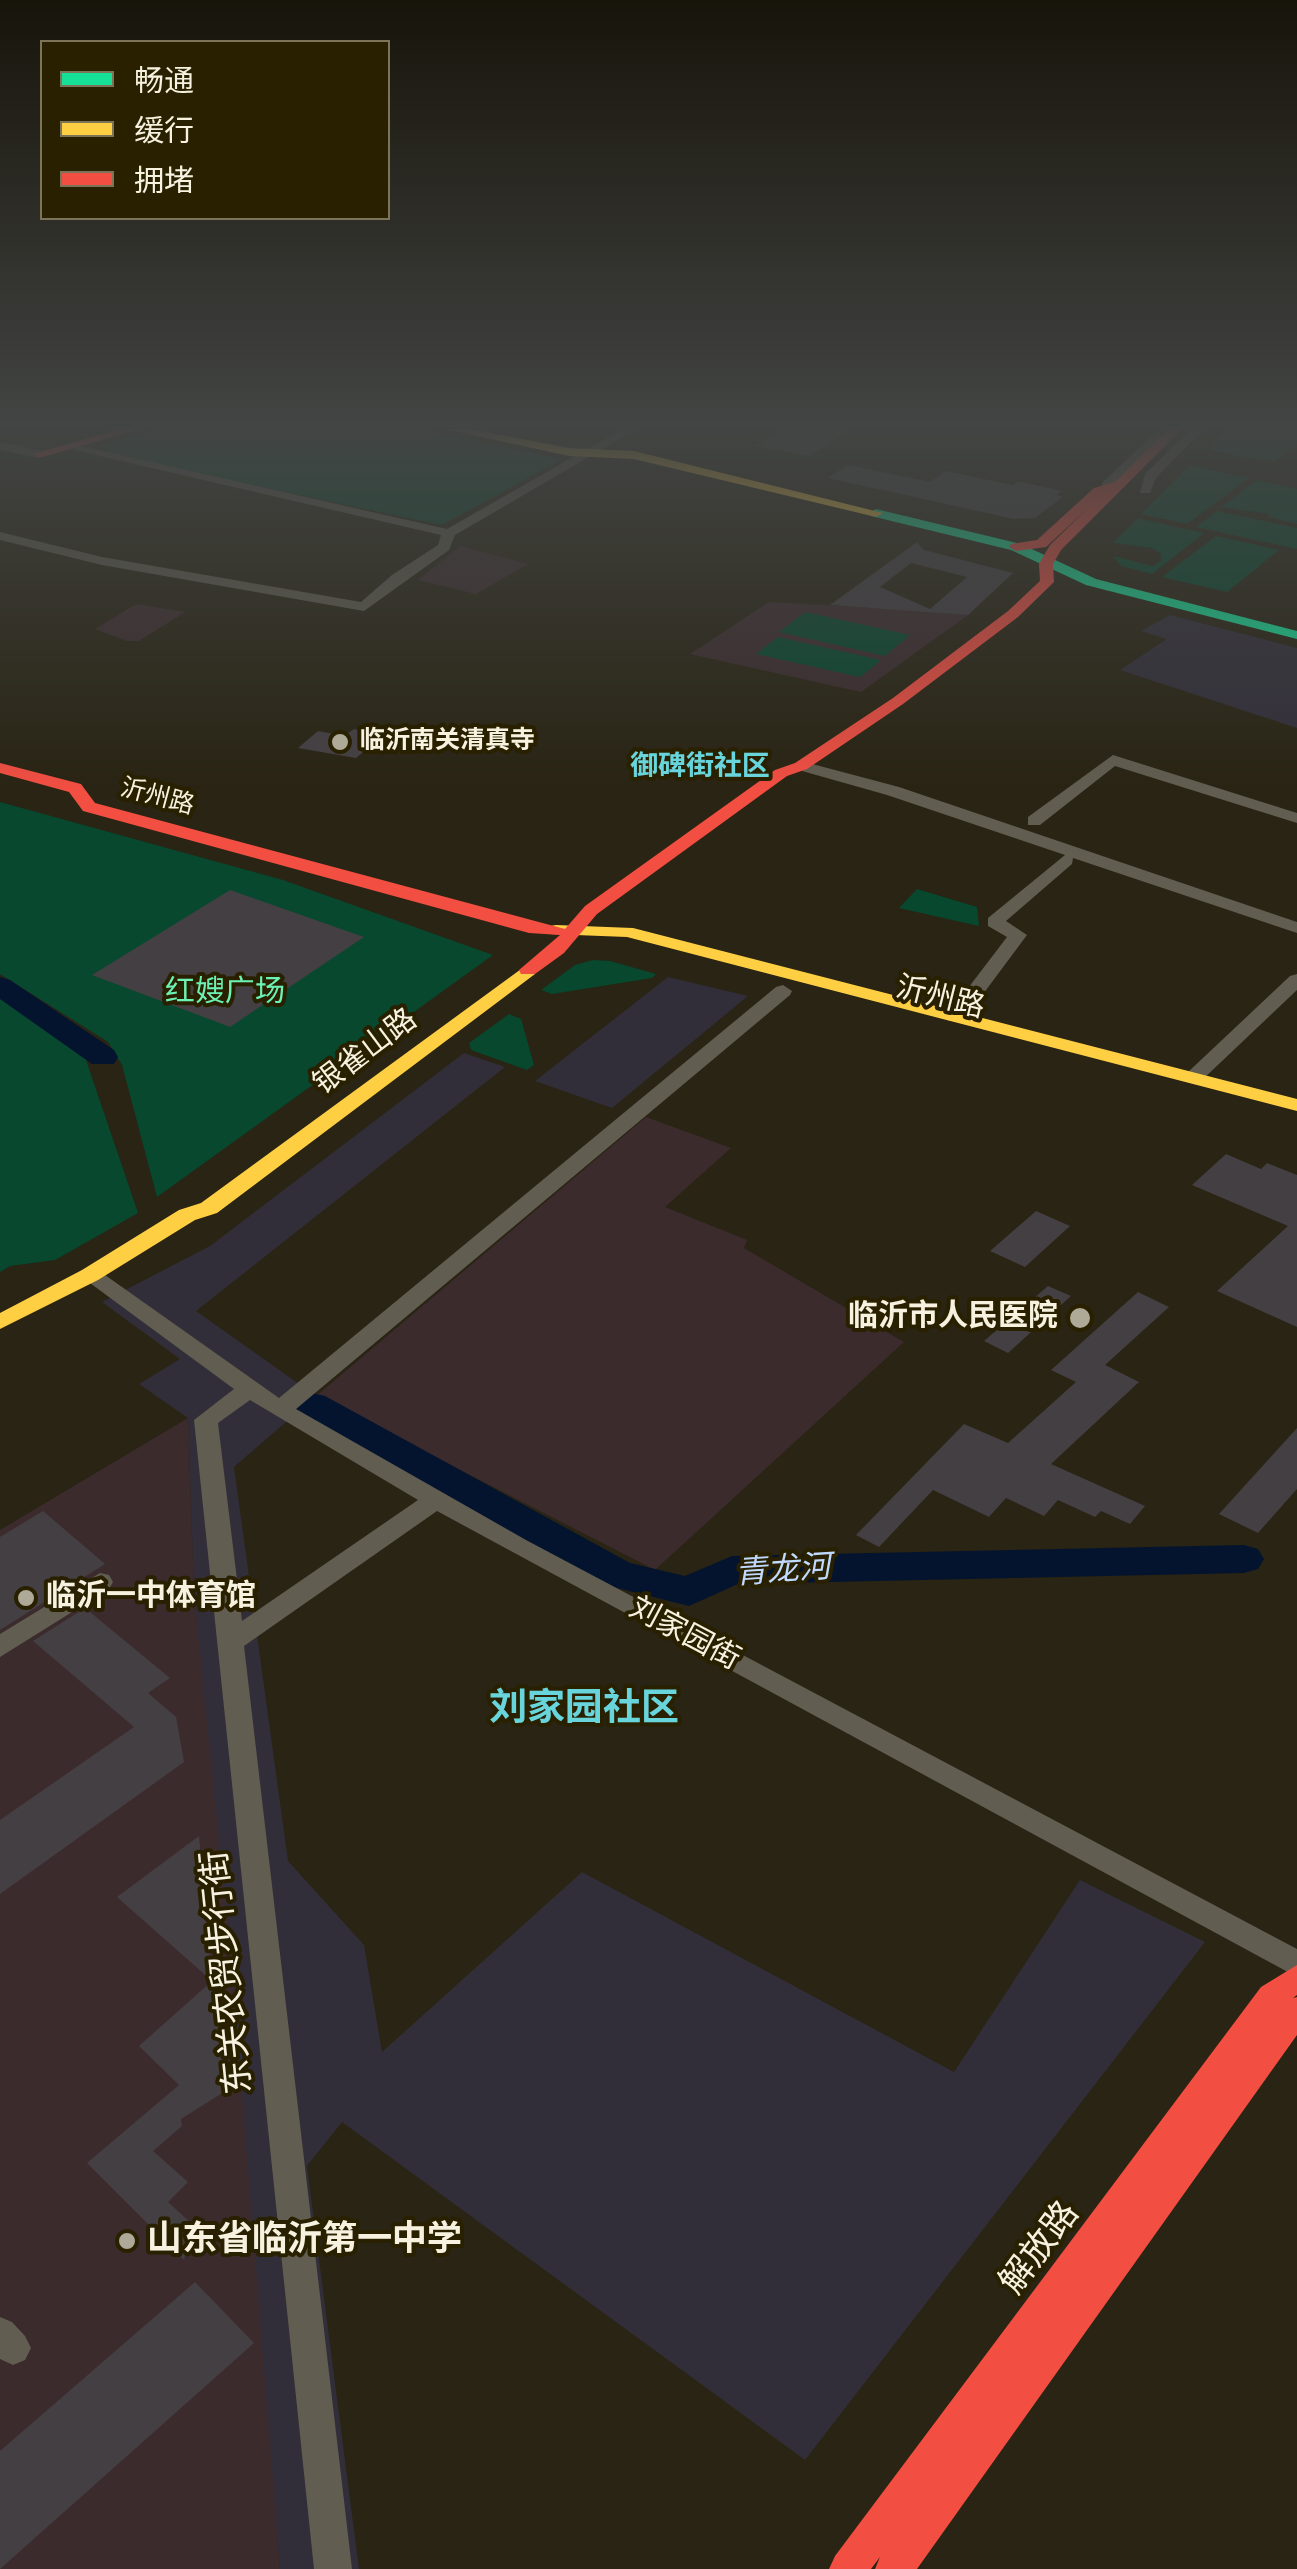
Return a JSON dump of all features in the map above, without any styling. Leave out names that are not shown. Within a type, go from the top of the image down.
[{"type":"main road","points":[[964,549],[1005,559],[1104,571],[1297,621]]},
{"type":"main road","points":[[1019,549],[1091,582],[1297,634]]},
{"type":"main road","name":"银雀山路","points":[[0,1322],[90,1274],[187,1215],[202,1195],[540,944],[605,915],[793,777],[801,766],[851,729],[885,697],[1000,613],[1055,549]]},
{"type":"main road","name":"银雀山路","points":[[1046,564],[1071,549]]},
{"type":"main road","name":"沂州路","points":[[0,768],[75,788],[81,797]]},
{"type":"main road","name":"沂州路","points":[[0,784],[55,799],[107,796],[554,915],[606,947],[1034,1053],[1069,1058],[1297,1119]]},
{"type":"main road","name":"沂州路","points":[[573,927],[627,932],[1297,1105]]},
{"type":"main road","name":"解放路","points":[[848,2569],[1272,1996],[1297,1978]]},
{"type":"main road","points":[[894,2569],[1297,2010]]},
{"type":"street","points":[[53,549],[364,607],[397,578],[441,549]]},
{"type":"street","points":[[1034,820],[1113,760],[1297,818]]},
{"type":"street","points":[[801,766],[893,791],[1297,928]]},
{"type":"street","points":[[956,1017],[1018,935],[994,922],[1066,860]]},
{"type":"street","points":[[1194,1078],[1297,980]]},
{"type":"street","points":[[280,1410],[782,991]]},
{"type":"street","name":"刘家园街","points":[[90,1274],[280,1410],[436,1500],[1297,1964]]},
{"type":"street","name":"东关农贸步行街","points":[[250,1389],[206,1420],[333,2569]]},
{"type":"street","points":[[231,1642],[436,1500]]},
{"type":"street","points":[[0,1647],[100,1582]]},
{"type":"shaded area","points":[[456,549],[528,564],[476,594],[418,580]]},
{"type":"shaded area","points":[[769,602],[968,615],[861,692],[690,654]]},
{"type":"shaded area","points":[[136,604],[185,612],[139,641],[127,641],[95,629]]},
{"type":"shaded area","points":[[1170,615],[1297,648],[1297,728],[1120,670],[1167,639],[1141,631]]},
{"type":"shaded area","points":[[668,977],[748,996],[612,1108],[535,1081]]},
{"type":"shaded area","points":[[464,1053],[505,1067],[196,1311],[316,1396],[234,1467],[288,1861],[364,1945],[382,2052],[582,1872],[954,2072],[1080,1880],[1205,1942],[805,2460],[342,2122],[307,2166],[359,2569],[280,2569],[194,1593],[188,1418],[139,1384],[180,1359],[102,1302],[210,1246]]},
{"type":"shaded area","points":[[646,1117],[731,1148],[665,1207],[747,1240],[744,1248],[904,1342],[655,1570],[316,1396]]},
{"type":"shaded area","name":"山东省临沂第一中学","points":[[188,1418],[194,1593],[233,1981],[280,2569],[0,2569],[0,1530]]},
{"type":"green space","points":[[1153,549],[1184,549],[1152,574],[1121,566],[1113,556],[1153,566],[1161,561],[1161,554]]},
{"type":"green space","points":[[1199,549],[1279,550],[1227,592],[1162,577]]},
{"type":"green space","points":[[805,612],[910,635],[885,656],[779,632]]},
{"type":"green space","points":[[778,637],[881,660],[860,677],[756,654]]},
{"type":"green space","name":"红嫂广场","points":[[0,802],[283,880],[493,955],[157,1197],[122,1065],[108,1042],[0,974]]},
{"type":"green space","points":[[917,889],[977,907],[979,926],[899,908]]},
{"type":"green space","points":[[593,960],[656,974],[652,978],[552,994],[541,990],[575,965]]},
{"type":"green space","points":[[0,998],[85,1057],[138,1213],[55,1260],[10,1266],[0,1272]]},
{"type":"green space","points":[[509,1014],[521,1019],[534,1065],[527,1070],[471,1050],[469,1043]]},
{"type":"building","points":[[907,549],[923,549],[1013,573],[968,615],[830,605]],"holes":[[[911,563],[967,577],[930,609],[880,587]]]},
{"type":"building","name":"临沂南关清真寺","points":[[354,729],[385,734],[356,758],[298,748],[318,731],[344,736]]},
{"type":"building","points":[[230,890],[364,937],[230,1027],[92,975]]},
{"type":"building","points":[[1226,1154],[1261,1169],[1267,1163],[1297,1175],[1297,1327],[1217,1291],[1288,1226],[1192,1185]]},
{"type":"building","points":[[1036,1211],[1070,1226],[1025,1267],[990,1251]]},
{"type":"building","points":[[1048,1286],[1071,1296],[1008,1353],[984,1341]]},
{"type":"building","points":[[1138,1292],[1169,1307],[1105,1365],[1139,1382],[1051,1464],[1145,1506],[1130,1524],[1101,1511],[1095,1517],[1058,1500],[1044,1516],[1006,1498],[989,1517],[933,1490],[879,1547],[856,1535],[964,1424],[1008,1443],[1076,1382],[1051,1370]]},
{"type":"building","points":[[1297,1428],[1297,1489],[1258,1533],[1219,1514]]},
{"type":"building","name":"临沂一中体育馆","points":[[43,1511],[105,1564],[0,1630],[0,1537]]},
{"type":"building","points":[[85,1608],[170,1678],[148,1693],[176,1717],[184,1762],[0,1894],[0,1820],[134,1727],[33,1641]]},
{"type":"building","points":[[199,1836],[227,2090],[181,2119],[182,2126],[153,2151],[188,2182],[168,2202],[192,2224],[184,2260],[87,2163],[179,2085],[139,2046],[212,1981],[117,1897]]},
{"type":"building","points":[[195,2282],[254,2343],[0,2569],[0,2451]]},
{"type":"waterway","name":"青龙河","points":[[0,986],[103,1057]]},
{"type":"waterway","name":"青龙河","points":[[312,1405],[619,1575],[689,1591],[732,1570],[1244,1559]]},
{"type":"traffic: fast","points":[[1020,549],[1091,582],[1297,635]]},
{"type":"traffic: slow","points":[[556,930],[627,932],[1297,1105]]},
{"type":"traffic: slow","points":[[0,1322],[90,1275],[187,1215],[209,1208],[528,970]]},
{"type":"traffic: jam","points":[[528,970],[557,949],[591,910],[781,773],[801,766],[898,701],[1013,614],[1047,582],[1046,564],[1055,549]]},
{"type":"traffic: jam","points":[[0,768],[75,788],[89,807],[535,929],[556,930]]},
{"type":"traffic: jam","points":[[848,2569],[1272,1996],[1297,1978]]},
{"type":"traffic: jam","points":[[894,2569],[1297,2010]]},
{"type":"place","name":"临沂南关清真寺","points":[[340,742]]},
{"type":"place","name":"临沂市人民医院","points":[[1080,1318]]},
{"type":"place","name":"临沂一中体育馆","points":[[26,1598]]},
{"type":"place","name":"山东省临沂第一中学","points":[[127,2241]]},
{"type":"district","name":"御碑街社区","points":[[700,768]]},
{"type":"district","name":"刘家园社区","points":[[584,1711]]}]
